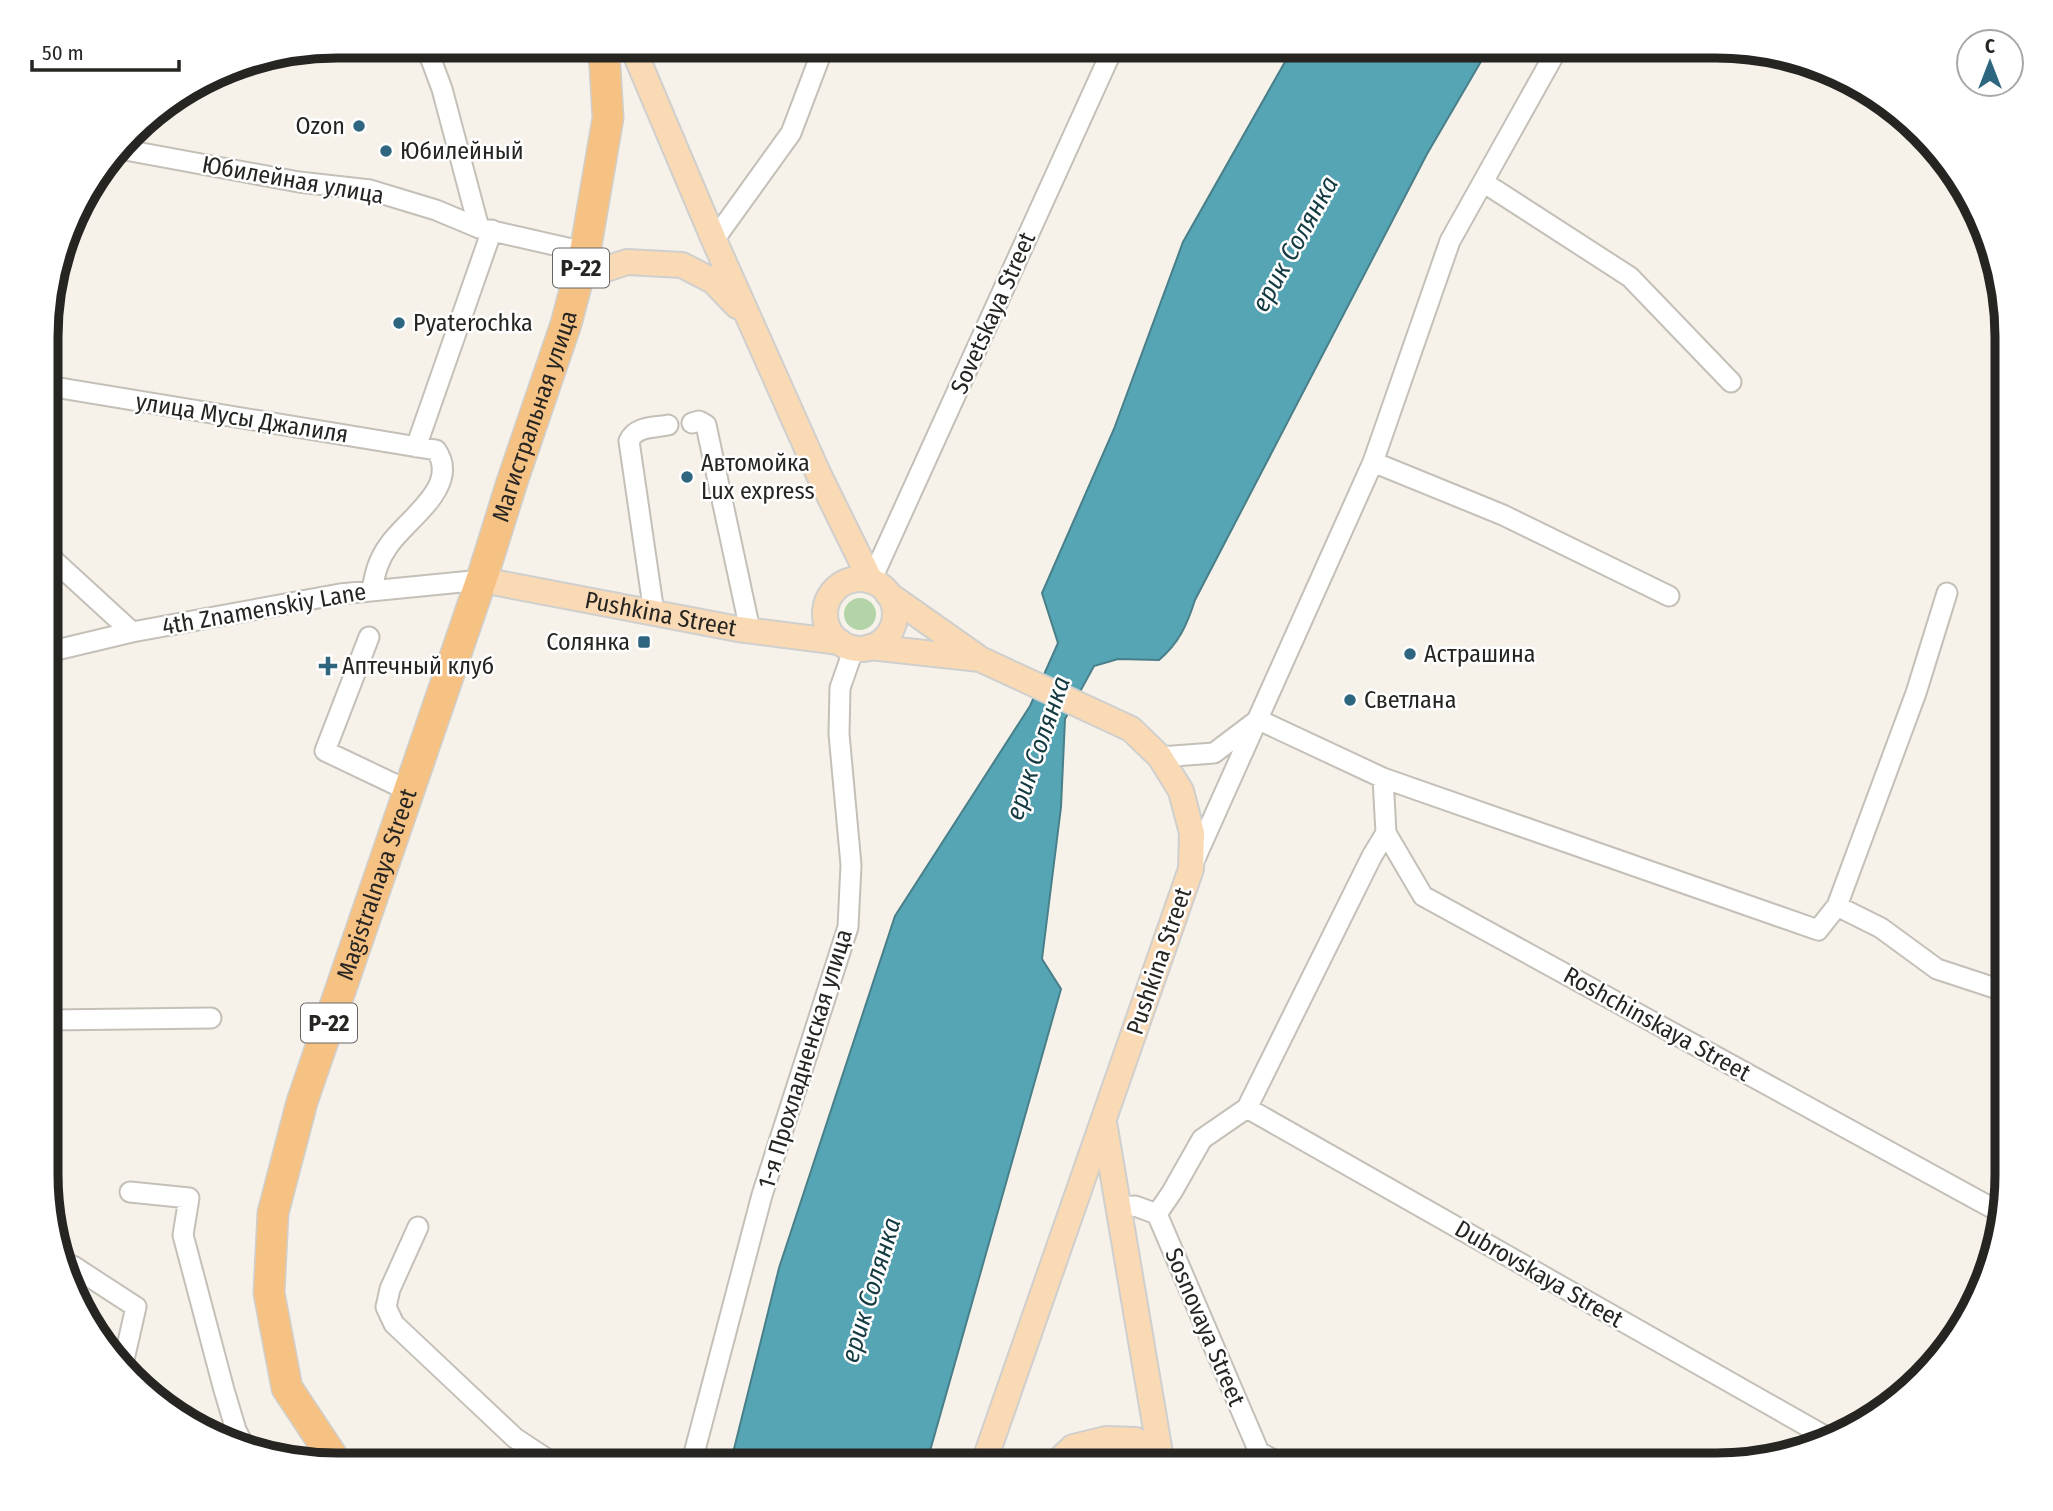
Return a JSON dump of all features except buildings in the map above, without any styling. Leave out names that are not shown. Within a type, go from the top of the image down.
[{"type":"highway","name":"Магистральная улица","points":[[482,580],[566,324],[582,265],[607,118],[604,58]]},
{"type":"highway","name":"Magistralnaya Street","points":[[330,1453],[286,1388],[269,1293],[273,1213],[302,1102],[482,580]]},
{"type":"main road","points":[[637,58],[714,240],[818,473],[880,587],[895,614],[888,634],[855,646],[833,636],[825,620],[825,611],[831,594],[837,587],[853,579],[880,587],[980,659]]},
{"type":"main road","points":[[582,265],[627,262],[682,265],[713,281],[736,303],[762,345]]},
{"type":"main road","name":"Pushkina Street","points":[[482,580],[750,630],[855,646],[980,659],[1131,729],[1160,757],[1181,791],[1192,833],[1191,869],[987,1453]]},
{"type":"main road","points":[[1104,1123],[1160,1453]]},
{"type":"main road","points":[[1067,1453],[1073,1447],[1106,1439],[1136,1440],[1151,1453]]},
{"type":"street","points":[[416,447],[486,229],[430,58]]},
{"type":"street","points":[[714,240],[791,133],[819,58]]},
{"type":"street","name":"Sovetskaya Street","points":[[880,587],[1109,58]]},
{"type":"street","points":[[1191,869],[1373,462],[1450,241],[1552,58]]},
{"type":"street","name":"Юбилейная улица","points":[[129,151],[299,182],[370,190],[436,210],[582,265]]},
{"type":"street","points":[[1483,182],[1630,277],[1731,382]]},
{"type":"street","name":"улица Мусы Джалиля","points":[[58,388],[436,450],[443,459],[441,481],[425,507],[390,543],[376,565],[372,590]]},
{"type":"street","points":[[692,423],[699,421],[706,425],[750,630]]},
{"type":"street","points":[[654,613],[629,441],[640,429],[668,425]]},
{"type":"street","points":[[1373,462],[1503,515],[1669,596]]},
{"type":"street","points":[[58,562],[132,632]]},
{"type":"street","name":"4th Znamenskiy Lane","points":[[58,650],[132,632],[340,594],[482,580]]},
{"type":"street","points":[[1259,720],[1382,778],[1818,930],[1837,906],[1916,693],[1947,593]]},
{"type":"street","points":[[369,637],[325,751],[409,791]]},
{"type":"street","name":"1-я Прохладненская улица","points":[[694,1453],[762,1195],[848,927],[851,865],[839,734],[840,688],[855,646]]},
{"type":"street","points":[[1160,757],[1214,753],[1259,720]]},
{"type":"street","name":"Roshchinskaya Street","points":[[1382,778],[1386,833],[1423,896],[1993,1209]]},
{"type":"street","points":[[1117,1207],[1135,1206],[1157,1214],[1202,1139],[1247,1108],[1372,856],[1386,833]]},
{"type":"street","points":[[1837,906],[1881,928],[1937,969],[1995,988]]},
{"type":"street","points":[[58,1020],[211,1018]]},
{"type":"street","name":"Dubrovskaya Street","points":[[1247,1108],[1820,1433]]},
{"type":"street","points":[[130,1192],[189,1198],[183,1236],[224,1390],[239,1435]]},
{"type":"street","name":"Sosnovaya Street","points":[[1157,1214],[1259,1453]]},
{"type":"street","points":[[418,1227],[390,1289],[386,1307],[394,1324],[515,1438],[538,1453]]},
{"type":"street","points":[[74,1267],[136,1307],[125,1356]]},
{"type":"green space","points":[[860,598],[871,603],[876,614],[871,625],[860,630],[849,625],[844,614],[849,603]]},
{"type":"water","name":"ерик Солянка","points":[[1287,58],[1483,58],[1427,154],[1195,600],[1177,640],[1159,660],[1118,659],[1094,666],[1065,719],[1061,807],[1042,959],[1061,989],[929,1453],[733,1453],[779,1268],[895,916],[1030,706],[1058,643],[1042,593],[1114,429],[1183,242]]},
{"type":"place","name":"Ozon","points":[[359,126]]},
{"type":"place","name":"Юбилейный","points":[[386,151]]},
{"type":"place","name":"Pyaterochka","points":[[399,323]]},
{"type":"place","name":"Автомойка Lux express","points":[[687,477]]},
{"type":"place","name":"Солянка","points":[[644,642]]},
{"type":"place","name":"Астрашина","points":[[1410,654]]},
{"type":"place","name":"Аптечный клуб","points":[[328,666]]},
{"type":"place","name":"Светлана","points":[[1350,700]]}]
